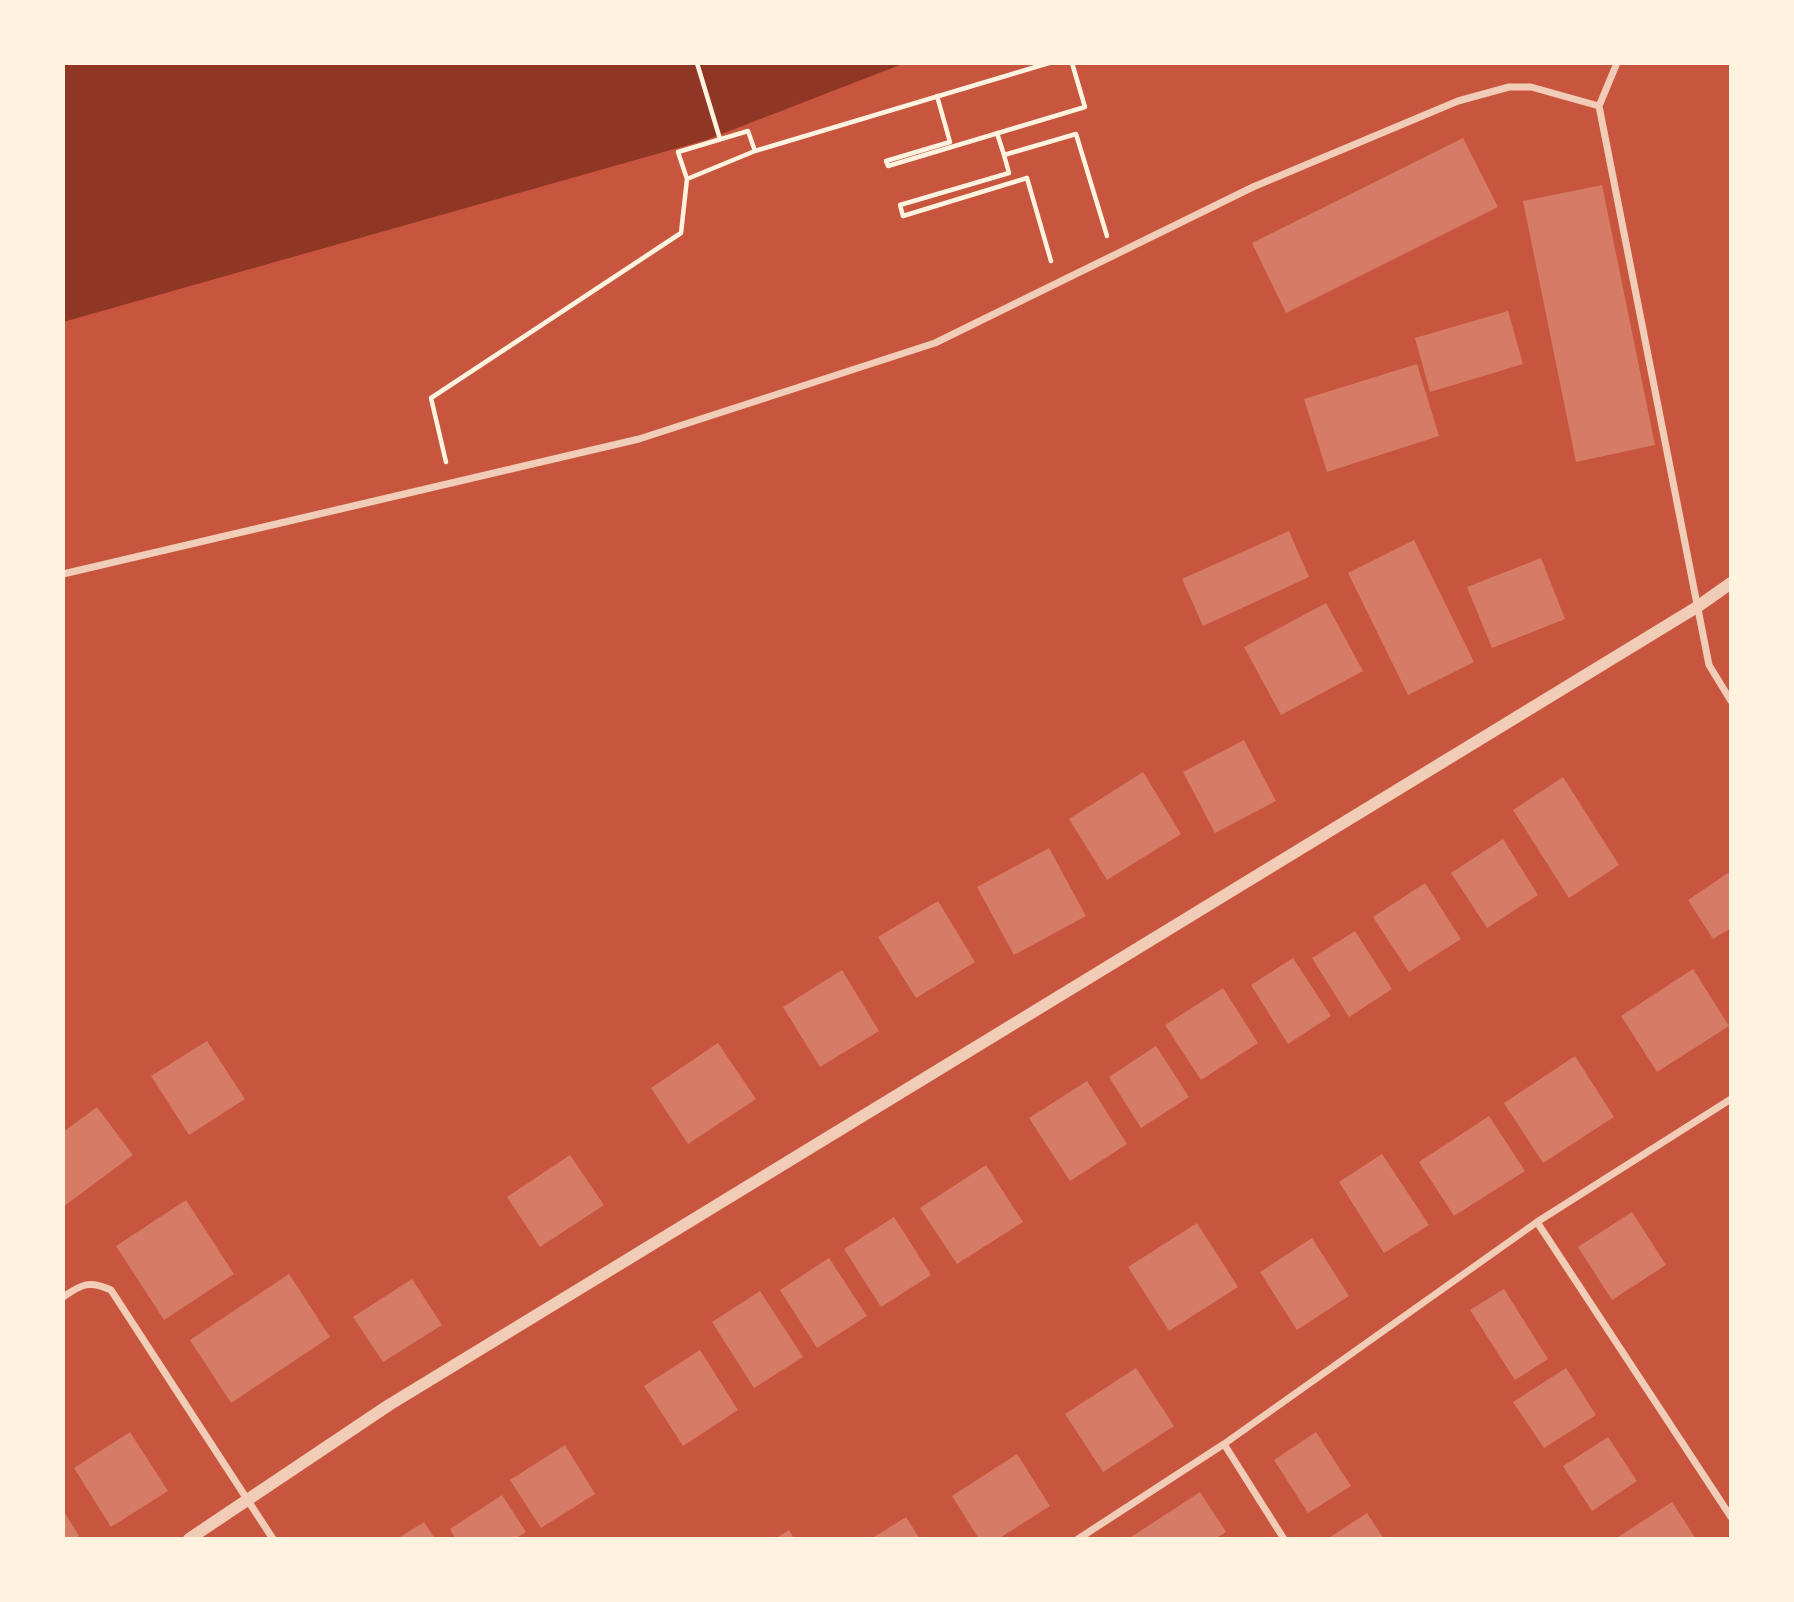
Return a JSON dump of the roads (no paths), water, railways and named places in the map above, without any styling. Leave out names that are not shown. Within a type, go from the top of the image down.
[{"type":"street","points":[[1617,63],[1599,106],[1709,665],[1731,701]]},
{"type":"street","points":[[63,574],[639,439],[935,344],[1253,187],[1458,102],[1509,87],[1531,87],[1599,106]]},
{"type":"street","points":[[189,1539],[401,1398],[1697,607],[1731,583]]},
{"type":"street","points":[[1078,1539],[1224,1444],[1537,1222],[1731,1099]]},
{"type":"street","points":[[1537,1222],[1731,1517]]},
{"type":"street","points":[[63,1297],[79,1286],[95,1283],[111,1290],[273,1539]]},
{"type":"street","points":[[1224,1444],[1284,1539]]}]
